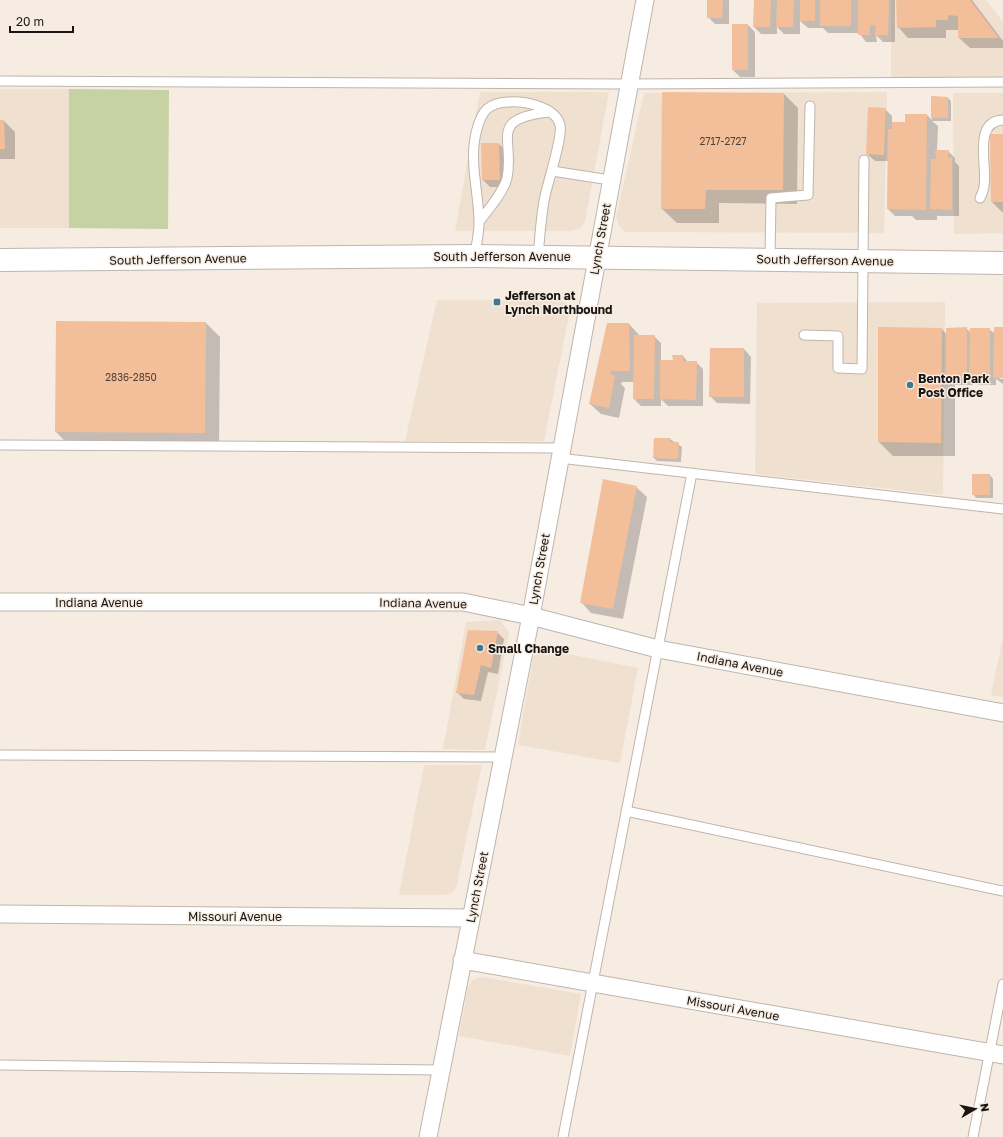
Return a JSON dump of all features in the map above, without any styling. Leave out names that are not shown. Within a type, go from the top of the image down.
[{"type":"main road","name":"South Jefferson Avenue","points":[[0,260],[538,256],[1003,263]]},
{"type":"street","name":"Lynch Street","points":[[428,1137],[470,918],[531,616],[560,453],[598,257],[610,180],[645,0]]},
{"type":"street","name":"Indiana Avenue","points":[[0,602],[463,602],[531,616],[658,649],[1003,713]]},
{"type":"street","name":"Missouri Avenue","points":[[0,914],[470,918]]},
{"type":"street","name":"Missouri Avenue","points":[[462,960],[996,1054]]},
{"type":"lane","points":[[0,81],[629,84],[1003,82]]},
{"type":"lane","points":[[475,256],[479,222],[474,176],[474,142],[483,114],[493,104],[521,101],[557,116],[561,126],[545,197],[538,256]]},
{"type":"lane","points":[[770,259],[772,198],[808,194],[810,106]]},
{"type":"lane","points":[[479,222],[507,179],[506,135],[511,125],[521,118],[550,112]]},
{"type":"lane","points":[[980,198],[984,186],[984,133],[990,125],[998,120],[1003,120]]},
{"type":"lane","points":[[804,335],[838,336],[838,368],[862,369],[864,160]]},
{"type":"lane","points":[[552,171],[610,180]]},
{"type":"lane","points":[[0,445],[560,453],[692,473],[1003,509]]},
{"type":"lane","points":[[563,1137],[692,473]]},
{"type":"lane","points":[[0,755],[502,757]]},
{"type":"lane","points":[[626,811],[1003,891]]},
{"type":"lane","points":[[973,1137],[996,1054],[1003,984]]},
{"type":"lane","points":[[0,1065],[441,1070]]},
{"type":"shaded area","points":[[891,0],[986,0],[1003,22],[1003,79],[891,80]]},
{"type":"shaded area","points":[[0,89],[69,89],[69,228],[0,228]]},
{"type":"shaded area","points":[[480,92],[609,92],[585,222],[580,228],[571,231],[455,231]]},
{"type":"shaded area","points":[[887,92],[884,233],[625,232],[619,226],[616,217],[644,93]]},
{"type":"shaded area","points":[[953,93],[1003,93],[1003,233],[954,234]]},
{"type":"shaded area","points":[[437,300],[561,301],[567,304],[569,315],[544,441],[405,441]]},
{"type":"shaded area","points":[[945,302],[943,495],[755,474],[757,303]]},
{"type":"shaded area","points":[[500,620],[509,633],[485,750],[443,749],[466,622]]},
{"type":"shaded area","points":[[1003,637],[1003,697],[991,695]]},
{"type":"shaded area","points":[[548,650],[638,668],[620,763],[518,745],[533,657],[539,651]]},
{"type":"shaded area","points":[[424,765],[482,765],[456,888],[452,893],[445,895],[399,895]]},
{"type":"shaded area","points":[[482,977],[581,994],[570,1056],[459,1036],[468,986],[474,979]]},
{"type":"green space","points":[[69,89],[169,90],[168,229],[69,228]]},
{"type":"building","points":[[707,0],[723,0],[722,18],[707,18]]},
{"type":"building","points":[[754,0],[771,0],[770,27],[753,27]]},
{"type":"building","points":[[777,0],[794,0],[793,27],[776,27]]},
{"type":"building","points":[[800,0],[815,0],[815,21],[800,21]]},
{"type":"building","points":[[820,0],[851,0],[851,26],[820,26]]},
{"type":"building","points":[[858,0],[889,0],[888,35],[875,35],[876,26],[870,25],[870,35],[858,35]]},
{"type":"building","points":[[896,0],[970,0],[999,38],[958,38],[958,16],[948,15],[948,20],[936,20],[936,27],[897,28]]},
{"type":"building","points":[[732,24],[748,24],[748,70],[732,70]]},
{"type":"building","points":[[662,92],[784,93],[783,190],[706,190],[705,209],[661,209]]},
{"type":"building","points":[[931,96],[948,97],[948,118],[931,118]]},
{"type":"building","points":[[868,107],[886,108],[884,155],[866,154]]},
{"type":"building","points":[[905,114],[927,114],[926,210],[887,209],[888,129],[892,129],[892,122],[905,122]]},
{"type":"building","points":[[0,120],[4,120],[5,149],[0,149]]},
{"type":"building","points":[[990,134],[1003,134],[1003,202],[991,202]]},
{"type":"building","points":[[481,143],[499,143],[500,180],[482,180]]},
{"type":"building","points":[[935,150],[949,150],[948,158],[952,158],[952,210],[930,209],[931,159],[936,159]]},
{"type":"building","points":[[56,321],[206,322],[205,433],[55,432]]},
{"type":"building","points":[[607,323],[629,323],[630,371],[611,371],[610,374],[615,376],[609,408],[589,404]]},
{"type":"building","name":"Benton Park Post Office","points":[[878,327],[942,328],[941,443],[878,442]]},
{"type":"building","points":[[967,327],[967,378],[946,378],[946,328]]},
{"type":"building","points":[[994,327],[1003,327],[1003,378],[993,378]]},
{"type":"building","points":[[970,328],[990,328],[990,379],[969,379]]},
{"type":"building","points":[[634,335],[655,335],[654,399],[633,399]]},
{"type":"building","points":[[710,348],[744,348],[744,397],[709,397]]},
{"type":"building","points":[[672,355],[683,355],[683,361],[697,361],[696,400],[660,399],[660,360],[673,360]]},
{"type":"building","points":[[654,438],[670,438],[670,442],[679,442],[678,459],[653,458]]},
{"type":"building","points":[[972,474],[990,474],[990,495],[972,495]]},
{"type":"building","points":[[603,479],[637,486],[613,609],[580,603]]},
{"type":"building","name":"Small Change","points":[[468,630],[498,631],[491,668],[481,665],[474,695],[456,693]]},
{"type":"place","name":"Jefferson at Lynch Northbound","points":[[497,302]]},
{"type":"place","name":"Benton Park Post Office","points":[[910,385]]},
{"type":"place","name":"Small Change","points":[[480,648]]}]
